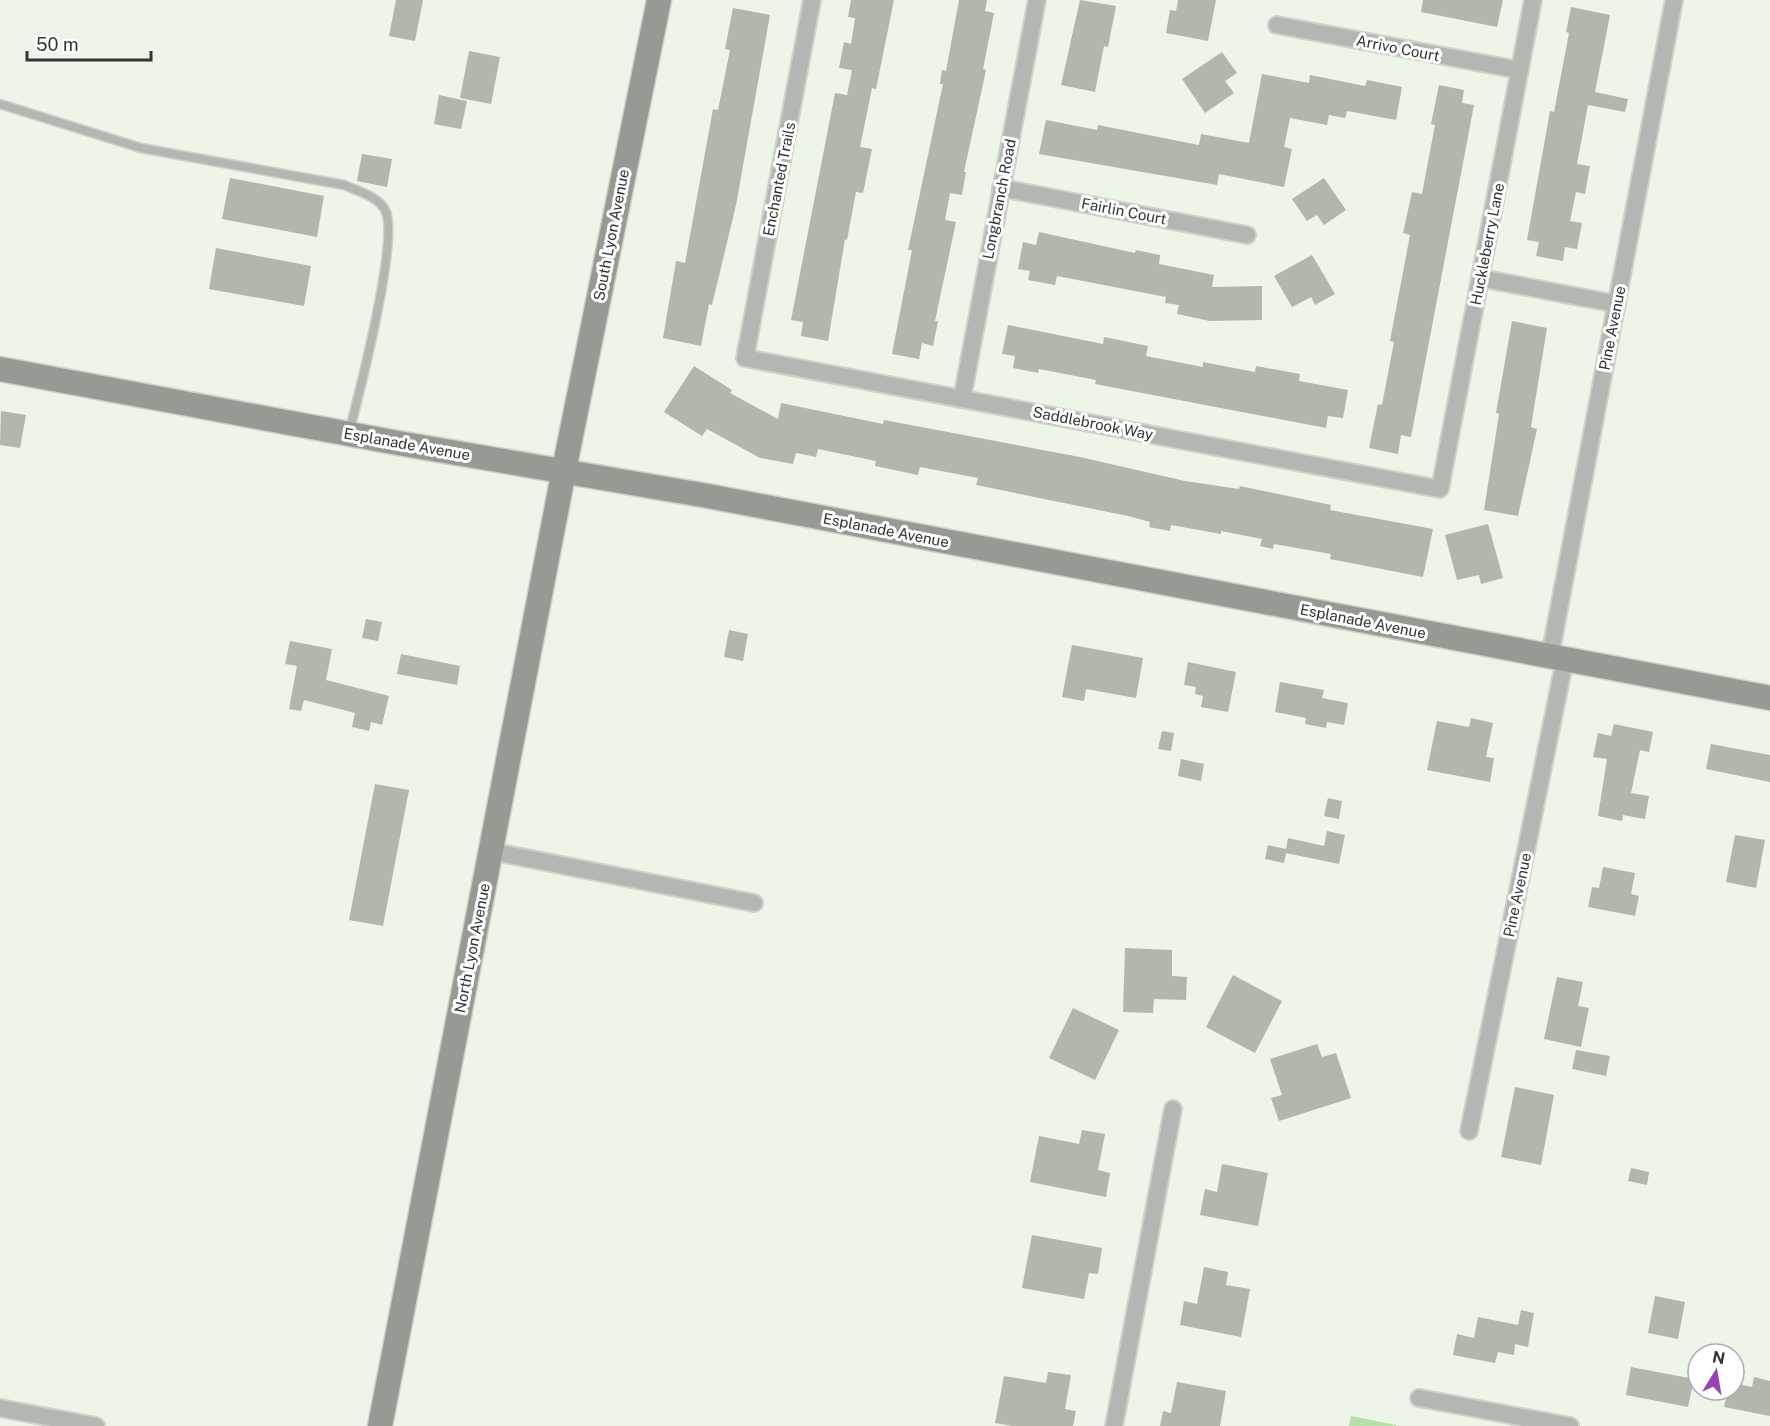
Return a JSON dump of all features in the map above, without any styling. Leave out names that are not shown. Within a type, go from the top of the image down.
[{"type":"main road","name":"South Lyon Avenue","points":[[564,470],[659,0]]},
{"type":"main road","name":"Esplanade Avenue","points":[[0,369],[349,434],[564,470],[1770,698]]},
{"type":"main road","name":"North Lyon Avenue","points":[[380,1426],[564,470]]},
{"type":"street","name":"Enchanted Trails","points":[[745,358],[813,0]]},
{"type":"street","name":"Longbranch Road","points":[[962,399],[1037,0]]},
{"type":"street","name":"Huckleberry Lane","points":[[1440,489],[1533,0]]},
{"type":"street","name":"Pine Avenue","points":[[1469,1131],[1557,658],[1617,304],[1674,0]]},
{"type":"street","name":"Arrivo Court","points":[[1277,25],[1520,70]]},
{"type":"street","name":"Fairlin Court","points":[[1001,188],[1247,235]]},
{"type":"street","points":[[1480,278],[1617,304]]},
{"type":"street","name":"Saddlebrook Way","points":[[745,358],[1440,489]]},
{"type":"street","points":[[490,851],[754,903]]},
{"type":"street","points":[[1114,1426],[1173,1109]]},
{"type":"street","points":[[1419,1398],[1570,1426]]},
{"type":"street","points":[[0,1408],[96,1426]]},
{"type":"lane","points":[[0,104],[141,148],[344,185],[374,199],[386,212],[389,246],[349,434]]},
{"type":"green space","points":[[1351,1416],[1396,1425],[1396,1426],[1349,1426]]},
{"type":"building","points":[[396,0],[423,0],[415,41],[389,36]]},
{"type":"building","points":[[851,0],[894,0],[876,89],[872,88],[860,147],[872,149],[863,193],[856,192],[847,240],[845,239],[828,341],[801,336],[803,322],[791,320],[835,93],[847,95],[852,70],[839,68],[844,42],[851,44],[855,18],[848,17]]},
{"type":"building","points":[[959,0],[987,0],[985,11],[994,13],[983,69],[986,70],[964,172],[966,172],[962,195],[950,193],[945,220],[956,222],[935,321],[938,321],[933,346],[922,343],[919,359],[892,354],[912,250],[908,250],[943,84],[940,84],[942,70],[946,71]]},
{"type":"building","points":[[1080,0],[1116,6],[1108,47],[1104,46],[1095,92],[1061,85]]},
{"type":"building","points":[[1178,0],[1216,0],[1208,41],[1166,33],[1170,10],[1176,11]]},
{"type":"building","points":[[1423,0],[1503,0],[1497,27],[1421,12]]},
{"type":"building","points":[[1571,7],[1610,15],[1595,92],[1628,99],[1625,112],[1588,105],[1577,164],[1590,166],[1585,194],[1576,192],[1570,221],[1582,223],[1577,249],[1565,247],[1563,261],[1536,256],[1539,242],[1527,240],[1550,111],[1554,112],[1569,33],[1566,32]]},
{"type":"building","points":[[733,8],[770,15],[736,205],[712,305],[709,304],[701,346],[663,338],[676,261],[685,263],[713,109],[718,110],[730,50],[725,49]]},
{"type":"building","points":[[469,51],[500,57],[491,104],[460,98]]},
{"type":"building","points":[[1222,52],[1237,73],[1225,81],[1234,93],[1205,113],[1182,79]]},
{"type":"building","points":[[1262,74],[1309,83],[1310,75],[1365,86],[1367,80],[1402,87],[1396,120],[1347,111],[1345,118],[1329,115],[1327,125],[1290,118],[1284,147],[1292,149],[1284,187],[1219,174],[1217,185],[1039,154],[1046,120],[1097,130],[1098,125],[1199,145],[1201,134],[1249,143]]},
{"type":"building","points":[[1439,85],[1464,90],[1462,103],[1474,105],[1411,437],[1401,435],[1398,454],[1369,448],[1378,404],[1382,405],[1394,342],[1390,341],[1410,235],[1403,233],[1412,192],[1422,194],[1435,125],[1431,124]]},
{"type":"building","points":[[439,95],[467,101],[461,129],[434,124]]},
{"type":"building","points":[[362,154],[392,159],[387,187],[357,181]]},
{"type":"building","points":[[230,178],[324,196],[317,237],[222,219]]},
{"type":"building","points":[[1324,178],[1346,210],[1324,225],[1317,215],[1307,221],[1292,199]]},
{"type":"building","points":[[1039,232],[1135,253],[1136,250],[1160,255],[1159,264],[1214,275],[1212,287],[1262,286],[1262,320],[1210,321],[1177,314],[1179,305],[1165,303],[1166,297],[1057,276],[1055,285],[1028,280],[1030,271],[1018,269],[1023,242],[1036,245]]},
{"type":"building","points":[[216,248],[311,266],[304,306],[209,289]]},
{"type":"building","points":[[1312,255],[1335,294],[1315,305],[1311,297],[1292,307],[1274,276]]},
{"type":"building","points":[[1512,321],[1547,328],[1531,427],[1537,429],[1518,516],[1484,510],[1499,414],[1496,413]]},
{"type":"building","points":[[1008,325],[1103,344],[1104,337],[1148,346],[1146,356],[1203,367],[1203,362],[1255,372],[1256,366],[1300,374],[1299,381],[1348,390],[1343,418],[1328,416],[1326,428],[1095,384],[1096,380],[1039,369],[1038,373],[1013,368],[1015,356],[1002,354]]},
{"type":"building","points":[[694,366],[732,390],[730,393],[778,419],[781,403],[883,424],[884,420],[1080,457],[1185,481],[1239,489],[1240,486],[1331,505],[1330,510],[1433,529],[1423,577],[1330,559],[1331,554],[1274,544],[1273,549],[1260,546],[1262,539],[1221,531],[1221,534],[1171,525],[1170,531],[1149,527],[1150,522],[1128,516],[976,485],[978,478],[920,467],[918,475],[875,466],[876,461],[818,449],[816,457],[796,453],[793,464],[760,458],[707,429],[702,436],[664,412]]},
{"type":"building","points":[[1,411],[26,415],[20,448],[0,445]]},
{"type":"building","points":[[1488,524],[1503,578],[1481,584],[1479,575],[1457,580],[1445,535]]},
{"type":"building","points":[[366,619],[382,622],[378,641],[362,638]]},
{"type":"building","points":[[729,630],[748,634],[743,661],[724,657]]},
{"type":"building","points":[[290,641],[332,649],[326,680],[389,696],[382,725],[371,722],[369,731],[352,727],[355,713],[304,700],[301,711],[289,709],[297,666],[285,664]]},
{"type":"building","points":[[1072,645],[1143,658],[1136,698],[1086,689],[1084,701],[1062,697]]},
{"type":"building","points":[[401,654],[460,666],[457,685],[397,674]]},
{"type":"building","points":[[1188,662],[1236,672],[1228,712],[1201,707],[1203,696],[1195,694],[1196,687],[1184,685]]},
{"type":"building","points":[[1280,682],[1324,690],[1322,698],[1348,703],[1344,725],[1327,722],[1326,728],[1305,724],[1306,718],[1275,712]]},
{"type":"building","points":[[1471,718],[1493,723],[1486,757],[1494,758],[1490,782],[1427,770],[1437,721],[1469,727]]},
{"type":"building","points":[[1614,724],[1653,732],[1649,752],[1640,750],[1631,793],[1649,796],[1645,819],[1623,815],[1622,821],[1598,816],[1607,759],[1593,757],[1598,733],[1611,736]]},
{"type":"building","points":[[1162,731],[1174,733],[1171,751],[1158,749]]},
{"type":"building","points":[[1711,744],[1770,755],[1770,782],[1706,769]]},
{"type":"building","points":[[1181,759],[1204,764],[1201,781],[1178,776]]},
{"type":"building","points":[[375,784],[409,790],[383,926],[349,920]]},
{"type":"building","points":[[1328,798],[1342,801],[1339,819],[1324,816]]},
{"type":"building","points":[[1327,831],[1345,835],[1339,864],[1286,853],[1284,863],[1265,859],[1268,845],[1286,849],[1288,838],[1324,846]]},
{"type":"building","points":[[1735,835],[1765,840],[1756,888],[1726,882]]},
{"type":"building","points":[[1603,867],[1635,873],[1631,894],[1639,896],[1635,916],[1588,907],[1592,887],[1599,888]]},
{"type":"building","points":[[1125,948],[1172,950],[1172,976],[1187,977],[1186,1000],[1154,999],[1153,1013],[1123,1012]]},
{"type":"building","points":[[1233,975],[1282,1001],[1255,1053],[1206,1027]]},
{"type":"building","points":[[1557,977],[1583,982],[1578,1006],[1589,1008],[1581,1047],[1544,1039]]},
{"type":"building","points":[[1073,1008],[1119,1030],[1095,1080],[1049,1058]]},
{"type":"building","points":[[1317,1044],[1322,1057],[1336,1053],[1351,1098],[1279,1121],[1271,1098],[1282,1095],[1270,1059]]},
{"type":"building","points":[[1576,1050],[1610,1056],[1606,1076],[1572,1069]]},
{"type":"building","points":[[1515,1087],[1554,1095],[1541,1165],[1501,1157]]},
{"type":"building","points":[[1082,1130],[1105,1134],[1098,1170],[1110,1173],[1106,1197],[1030,1182],[1039,1136],[1079,1144]]},
{"type":"building","points":[[1222,1164],[1268,1173],[1258,1226],[1200,1215],[1205,1189],[1217,1192]]},
{"type":"building","points":[[1631,1168],[1649,1172],[1647,1185],[1628,1181]]},
{"type":"building","points":[[1032,1235],[1102,1248],[1098,1274],[1089,1273],[1084,1299],[1022,1288]]},
{"type":"building","points":[[1204,1267],[1228,1272],[1226,1285],[1250,1289],[1241,1337],[1180,1325],[1184,1301],[1197,1304]]},
{"type":"building","points":[[1655,1296],[1685,1302],[1678,1339],[1648,1333]]},
{"type":"building","points":[[1521,1310],[1534,1313],[1528,1347],[1515,1344],[1514,1355],[1498,1352],[1495,1363],[1453,1355],[1457,1334],[1474,1338],[1478,1317],[1518,1325]]},
{"type":"building","points":[[1631,1367],[1686,1377],[1686,1402],[1689,1402],[1688,1407],[1626,1395]]},
{"type":"building","points":[[1048,1372],[1071,1375],[1065,1409],[1076,1411],[1073,1426],[1013,1426],[995,1423],[1004,1376],[1046,1383]]},
{"type":"building","points":[[1754,1377],[1770,1381],[1770,1416],[1724,1407],[1725,1402],[1746,1402],[1746,1386],[1752,1387]]},
{"type":"building","points":[[1177,1382],[1226,1391],[1220,1426],[1160,1426],[1163,1411],[1171,1413]]}]
